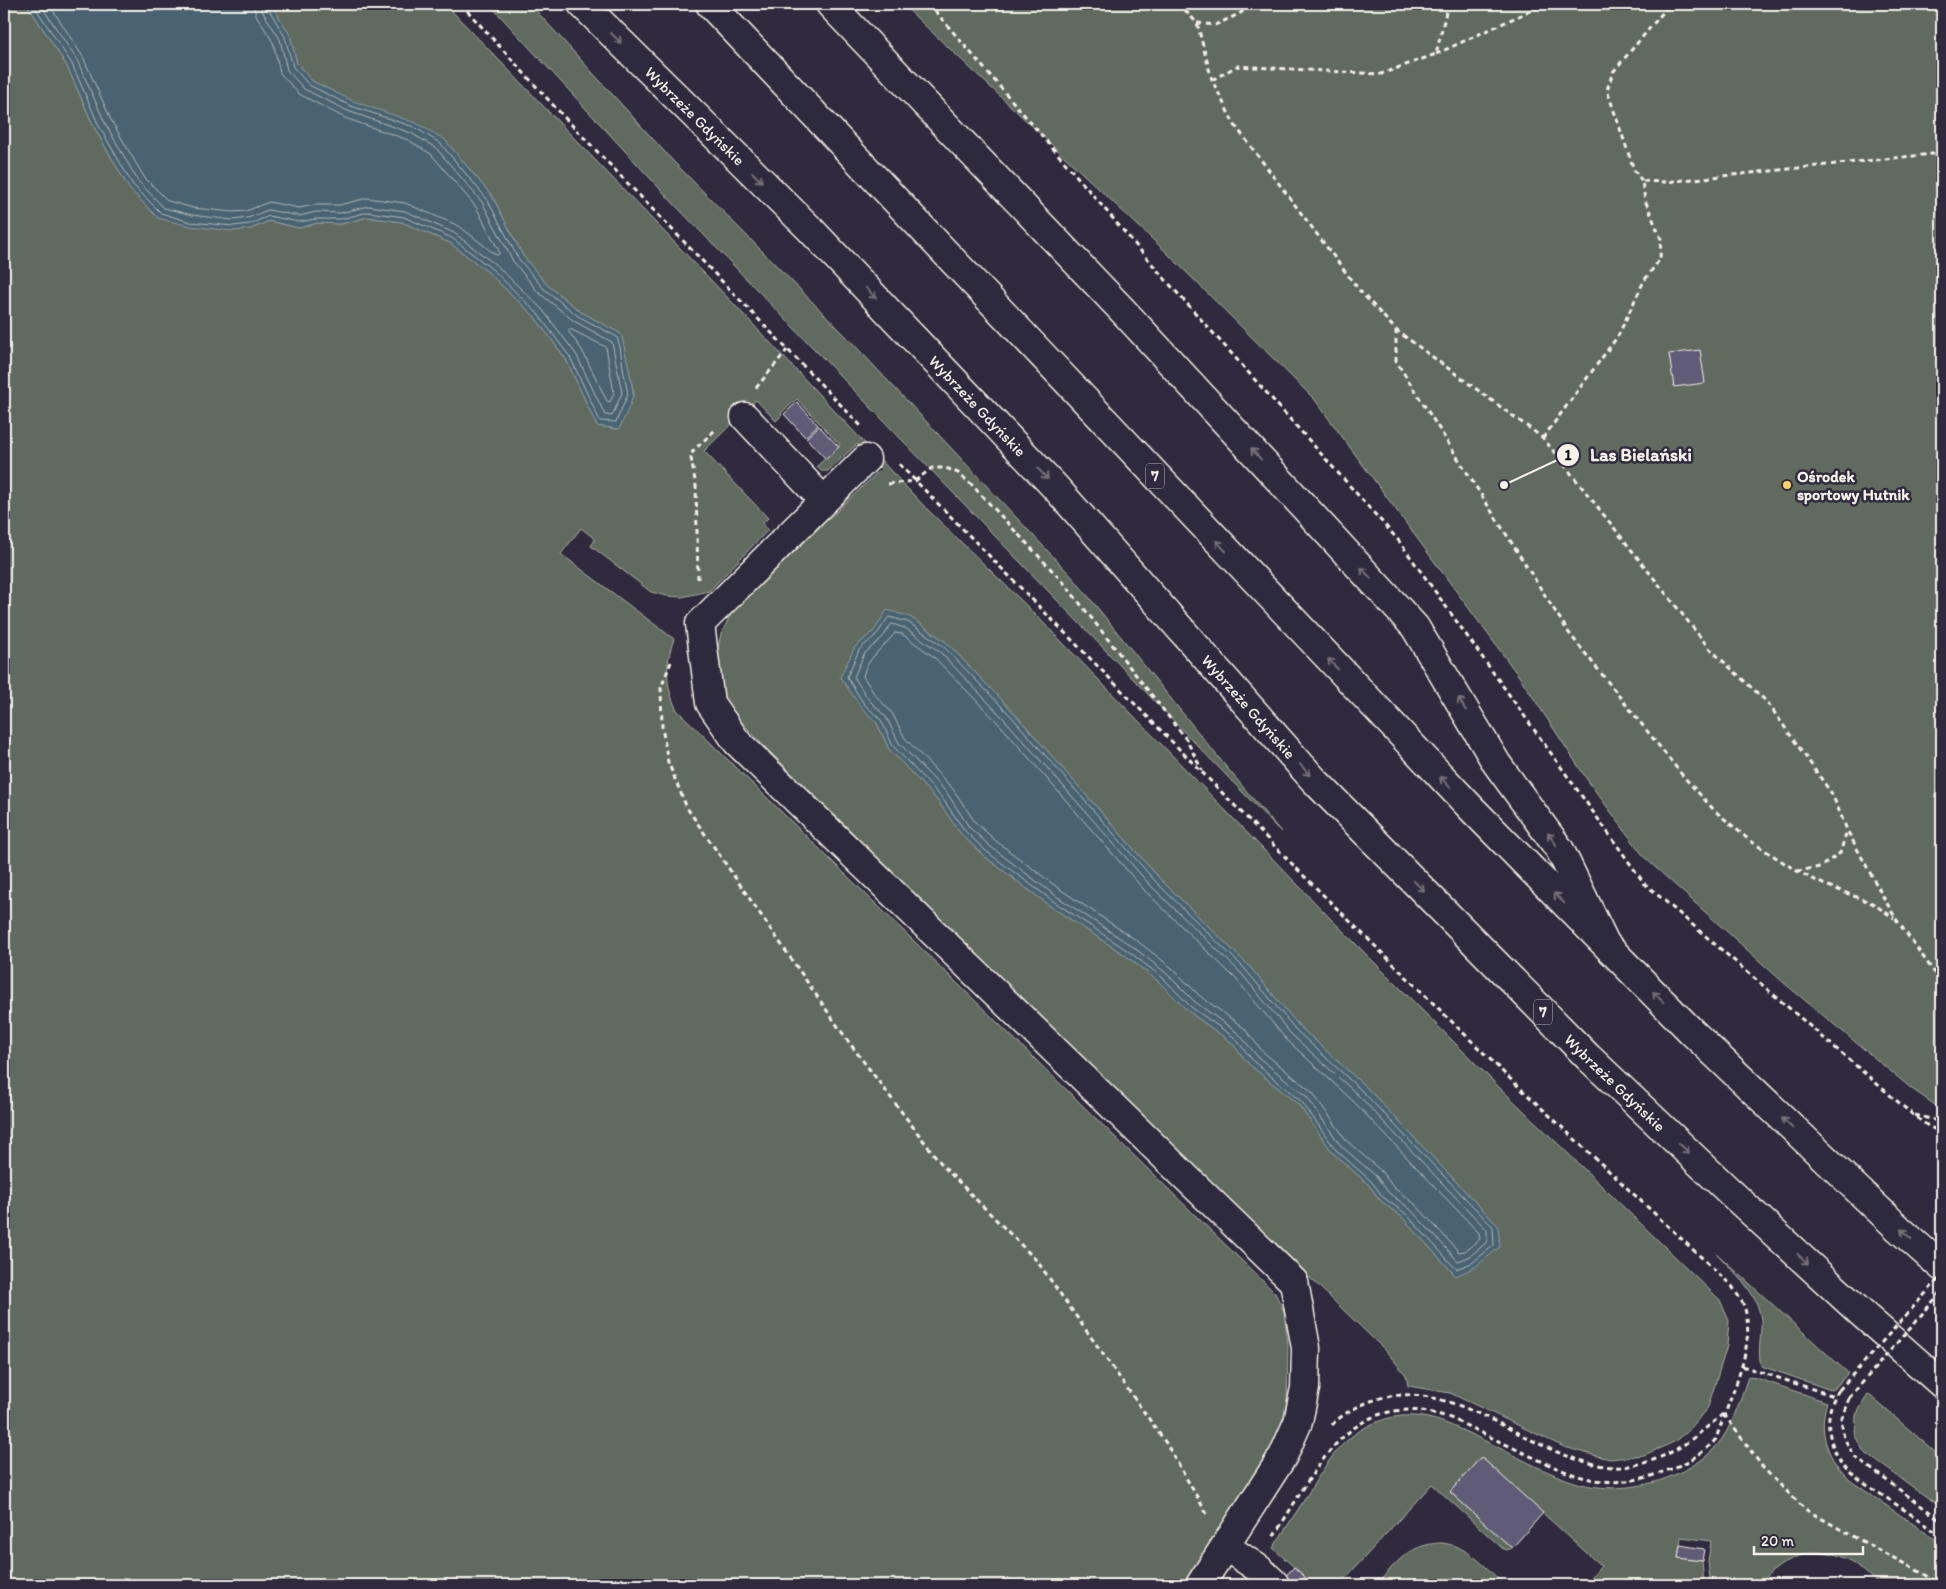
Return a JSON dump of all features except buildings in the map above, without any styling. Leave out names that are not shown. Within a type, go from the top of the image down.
[{"type":"main road","name":"Wybrzeże Gdyńskie","points":[[582,4],[810,230],[1049,481],[1321,787],[1588,1057],[1766,1225],[1942,1384]]},
{"type":"main road","name":"7","points":[[710,4],[1365,698],[1692,1032],[1899,1229],[1942,1267]]},
{"type":"main road","points":[[830,4],[1126,314],[1415,626],[1498,764],[1560,850],[1606,944]]},
{"type":"main road","points":[[739,412],[824,501]]},
{"type":"main road","points":[[867,446],[824,501],[700,624],[710,702],[737,742],[1294,1282],[1306,1348],[1305,1388],[1298,1422],[1283,1456],[1200,1585]]},
{"type":"main road","points":[[1225,1546],[1264,1575]]},
{"type":"path","points":[[461,4],[566,118],[787,350],[867,446]]},
{"type":"path","points":[[930,4],[1164,278],[1399,541],[1644,884],[1912,1114],[1928,1126],[1942,1133]]},
{"type":"path","points":[[1179,4],[1197,23],[1212,80],[1234,124],[1359,290],[1396,330],[1543,438],[1709,648],[1767,702],[1832,794],[1847,830],[1896,919],[1942,983]]},
{"type":"path","points":[[1197,23],[1215,25],[1239,14],[1253,4]]},
{"type":"path","points":[[1436,54],[1448,4]]},
{"type":"path","points":[[1212,80],[1238,66],[1381,74],[1436,54],[1545,4]]},
{"type":"path","points":[[1543,438],[1618,336],[1644,281],[1660,259],[1661,240],[1645,200],[1642,180],[1634,170],[1607,90],[1613,72],[1670,4]]},
{"type":"path","points":[[1931,4],[1942,6]]},
{"type":"path","points":[[1642,180],[1665,182],[1942,152]]},
{"type":"path","points":[[1396,330],[1396,361],[1569,633],[1683,776],[1714,810],[1749,840],[1797,871],[1823,884],[1872,903],[1896,919]]},
{"type":"path","points":[[787,350],[739,412],[693,451],[691,458],[696,486],[700,624],[675,651],[661,688],[662,727],[668,762],[687,808],[848,1041],[944,1167],[1037,1261],[1166,1442],[1225,1546]]},
{"type":"path","points":[[895,460],[1203,773],[1504,1073],[1732,1286],[1744,1305],[1747,1318],[1747,1339],[1742,1366],[1716,1439],[1708,1449],[1696,1457],[1654,1476],[1631,1482],[1579,1478],[1453,1419],[1437,1414],[1405,1410],[1375,1416],[1351,1429],[1330,1449],[1264,1575]]},
{"type":"path","points":[[915,481],[932,468],[946,468],[958,473],[971,484],[1064,583],[1186,739],[1203,773]]},
{"type":"path","points":[[1797,871],[1820,867],[1840,853],[1847,830]]},
{"type":"path","points":[[1912,1114],[1942,1122]]},
{"type":"path","points":[[1942,1275],[1834,1396],[1829,1411],[1832,1445],[1845,1468],[1942,1537]]},
{"type":"path","points":[[1942,1291],[1849,1398],[1841,1420],[1844,1438],[1856,1458],[1942,1521]]},
{"type":"path","points":[[1742,1366],[1834,1396]]},
{"type":"path","points":[[1326,1432],[1338,1418],[1374,1400],[1396,1395],[1434,1398],[1467,1408],[1561,1454],[1591,1464],[1619,1467],[1658,1459],[1677,1450],[1693,1440],[1724,1414]]},
{"type":"path","points":[[1724,1414],[1764,1469],[1805,1508],[1941,1585]]},
{"type":"green space","points":[[4,4],[27,4],[67,66],[95,129],[129,188],[158,218],[251,229],[269,221],[299,228],[317,223],[341,224],[367,217],[402,222],[450,243],[489,273],[534,316],[566,359],[597,426],[618,429],[634,394],[621,334],[581,312],[547,285],[523,256],[492,196],[444,139],[352,101],[312,81],[297,64],[290,35],[271,4],[445,4],[730,300],[924,506],[1029,608],[1329,917],[1497,1085],[1720,1300],[1729,1321],[1727,1346],[1708,1407],[1691,1428],[1674,1442],[1644,1455],[1610,1459],[1564,1447],[1450,1393],[1408,1386],[1406,1375],[1385,1350],[763,745],[724,703],[718,672],[717,652],[721,634],[733,610],[881,469],[857,444],[828,471],[821,471],[817,466],[840,445],[797,399],[781,413],[782,415],[776,421],[756,400],[704,451],[768,518],[763,523],[768,530],[709,591],[682,597],[651,592],[591,546],[595,539],[581,528],[561,554],[674,639],[669,657],[668,684],[677,710],[1275,1293],[1284,1311],[1288,1344],[1287,1412],[1272,1449],[1184,1585],[4,1585]],"holes":[[[910,617],[946,642],[1014,713],[1159,878],[1249,966],[1299,1026],[1367,1088],[1498,1226],[1456,1276],[1402,1217],[1381,1201],[1368,1184],[1333,1153],[1299,1105],[1250,1065],[1231,1042],[1188,1011],[1159,982],[1125,955],[1050,906],[984,856],[961,834],[938,801],[889,749],[877,723],[861,707],[855,647],[874,631]]]},
{"type":"green space","points":[[489,4],[530,4],[673,161],[846,336],[1075,580],[1281,832],[674,204]]},
{"type":"green space","points":[[902,4],[1942,4],[1942,1110],[1912,1089],[1784,983],[1645,858],[1588,781],[1521,679],[1315,400],[1165,251]]},
{"type":"green space","points":[[1716,1253],[1848,1373],[1836,1387],[1831,1390],[1761,1366],[1759,1354],[1761,1320],[1759,1310],[1744,1283]]},
{"type":"green space","points":[[1748,1377],[1827,1402],[1823,1424],[1824,1435],[1836,1464],[1851,1481],[1942,1544],[1942,1585],[1908,1585],[1905,1583],[1903,1585],[1879,1585],[1852,1562],[1839,1556],[1813,1552],[1801,1555],[1778,1567],[1758,1585],[1716,1585],[1710,1579],[1708,1561],[1711,1541],[1681,1537],[1678,1558],[1702,1561],[1704,1584],[1702,1581],[1698,1585],[1585,1585],[1601,1566],[1481,1457],[1450,1492],[1512,1548],[1503,1549],[1432,1484],[1339,1585],[1299,1585],[1306,1578],[1273,1548],[1320,1474],[1341,1446],[1359,1431],[1385,1419],[1414,1416],[1440,1421],[1568,1480],[1592,1486],[1613,1488],[1635,1486],[1667,1478],[1686,1470],[1712,1450],[1722,1439],[1736,1412]]},
{"type":"green space","points":[[1868,1394],[1942,1458],[1942,1508],[1864,1452],[1855,1436],[1856,1415]]},
{"type":"green space","points":[[1441,1543],[1460,1548],[1476,1558],[1505,1585],[1376,1585],[1404,1556],[1420,1547]]},
{"type":"water","points":[[27,4],[271,4],[290,35],[297,64],[312,81],[353,101],[416,123],[444,139],[492,196],[523,256],[547,285],[581,312],[621,334],[633,396],[619,429],[597,426],[566,359],[534,316],[489,273],[450,243],[402,222],[367,217],[341,224],[317,223],[299,228],[269,221],[251,229],[233,231],[190,226],[158,218],[129,188],[95,129],[67,66]]},
{"type":"water","points":[[887,610],[910,617],[946,642],[1014,713],[1159,878],[1249,966],[1299,1026],[1367,1088],[1498,1226],[1500,1247],[1475,1267],[1456,1276],[1402,1217],[1381,1201],[1368,1184],[1333,1153],[1299,1105],[1250,1065],[1231,1042],[1188,1011],[1159,982],[1125,955],[1050,906],[984,856],[961,834],[938,801],[889,749],[877,723],[861,707],[840,677],[855,647],[874,631]]},
{"type":"place","name":"Las Bielański","points":[[1504,485]]},
{"type":"place","name":"Ośrodek sportowy Hutnik","points":[[1787,485]]}]
